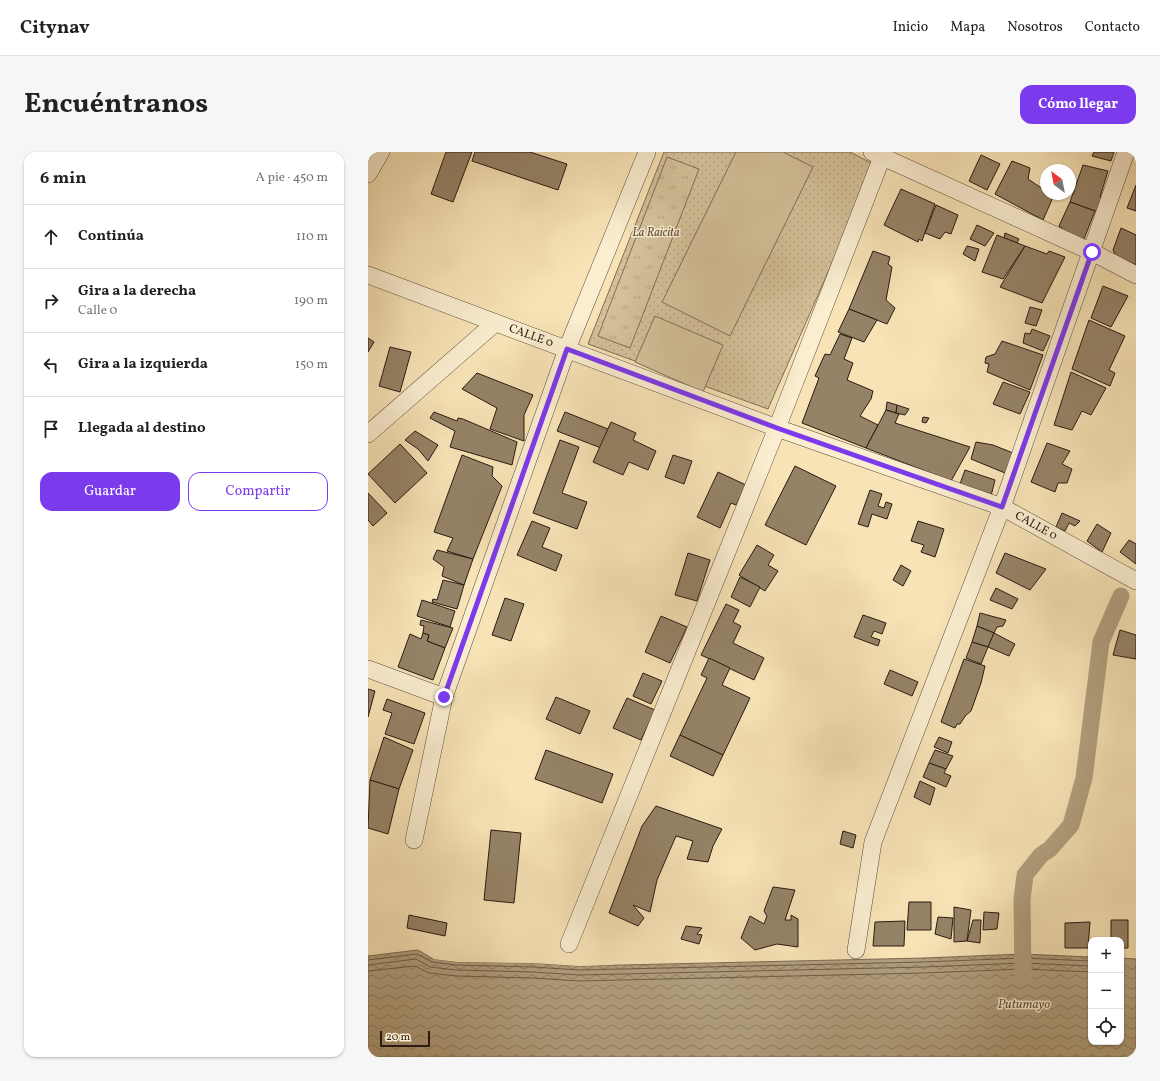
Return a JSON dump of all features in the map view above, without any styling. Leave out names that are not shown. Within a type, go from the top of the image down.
[{"type":"street","points":[[368,174],[381,152]]},
{"type":"street","points":[[414,840],[444,697],[567,349],[647,152]]},
{"type":"street","points":[[856,950],[873,842],[1002,507],[1126,152]]},
{"type":"street","points":[[569,944],[777,428],[879,154],[1092,252],[1136,275]]},
{"type":"street","name":"CALLE 0","points":[[368,275],[777,428],[1002,507],[1136,581]]},
{"type":"street","points":[[368,434],[495,323]]},
{"type":"street","points":[[368,669],[444,697]]},
{"type":"green space","points":[[664,152],[850,152],[875,165],[768,409],[588,344]]},
{"type":"green space","points":[[736,152],[783,152],[813,167],[730,336],[662,302]]},
{"type":"green space","name":"La Raicita","points":[[667,157],[699,169],[630,348],[598,336]]},
{"type":"green space","points":[[655,316],[723,345],[703,392],[635,362]]},
{"type":"water","name":"Putumayo","points":[[418,950],[433,959],[457,962],[533,963],[579,966],[924,958],[1023,954],[1088,957],[1088,1045],[1124,1045],[1124,958],[1136,959],[1136,1057],[368,1057],[368,956]]},
{"type":"pier","points":[[436,957],[457,960],[533,961],[579,964],[612,963],[612,965],[579,966],[533,963],[457,962],[433,959]]},
{"type":"building","points":[[446,152],[472,152],[453,202],[431,194]]},
{"type":"building","points":[[475,152],[530,152],[567,164],[558,190],[472,161]]},
{"type":"building","points":[[1094,152],[1114,152],[1111,161],[1092,156]]},
{"type":"building","points":[[981,155],[1000,164],[987,190],[969,181]]},
{"type":"building","points":[[1012,161],[1030,168],[1028,179],[1040,187],[1040,200],[1052,200],[1043,220],[995,194]]},
{"type":"building","points":[[1083,165],[1108,171],[1100,197],[1105,199],[1101,213],[1070,202],[1071,200],[1076,200],[1076,185]]},
{"type":"building","points":[[1136,185],[1136,211],[1127,208]]},
{"type":"building","points":[[901,189],[935,204],[922,241],[919,239],[918,242],[884,225]]},
{"type":"building","points":[[1070,202],[1095,211],[1084,239],[1077,236],[1075,240],[1063,235],[1062,228],[1059,226]]},
{"type":"building","points":[[936,205],[958,215],[951,234],[945,232],[940,239],[925,233]]},
{"type":"building","points":[[977,225],[994,233],[985,246],[970,239]]},
{"type":"building","points":[[1121,228],[1136,235],[1136,265],[1116,256],[1113,250]]},
{"type":"building","points":[[1005,233],[1019,239],[1017,243],[1004,238]]},
{"type":"building","points":[[997,235],[1025,246],[1003,279],[982,272]]},
{"type":"building","points":[[967,246],[979,249],[975,261],[963,254]]},
{"type":"building","points":[[1025,246],[1047,254],[1049,251],[1065,257],[1042,303],[1000,287]]},
{"type":"building","points":[[873,251],[890,257],[888,264],[892,267],[886,300],[895,308],[887,324],[849,309]]},
{"type":"building","points":[[1103,286],[1128,296],[1111,327],[1091,318]]},
{"type":"building","points":[[1030,307],[1042,310],[1036,326],[1025,323]]},
{"type":"building","points":[[849,309],[877,320],[864,342],[838,332]]},
{"type":"building","points":[[1089,320],[1125,336],[1109,370],[1115,373],[1110,386],[1072,369]]},
{"type":"building","points":[[1032,329],[1050,336],[1043,351],[1023,343],[1025,333],[1030,334]]},
{"type":"building","points":[[840,334],[852,338],[844,359],[853,363],[847,380],[873,391],[871,399],[860,416],[878,425],[866,448],[802,423],[819,378],[815,376],[825,354],[830,355]]},
{"type":"building","points":[[368,338],[374,342],[368,352]]},
{"type":"building","points":[[1002,341],[1043,355],[1030,390],[987,372],[989,364],[985,363],[986,357],[995,354]]},
{"type":"building","points":[[390,347],[411,352],[400,392],[379,386]]},
{"type":"building","points":[[1071,372],[1106,388],[1091,415],[1082,411],[1072,430],[1054,425]]},
{"type":"building","points":[[477,373],[533,395],[524,415],[524,441],[490,429],[497,408],[462,389]]},
{"type":"building","points":[[1003,382],[1030,392],[1020,414],[993,404]]},
{"type":"building","points":[[887,402],[897,405],[896,413],[886,410]]},
{"type":"building","points":[[897,405],[909,409],[905,415],[896,413]]},
{"type":"building","points":[[886,410],[899,414],[895,423],[970,447],[951,481],[866,448]]},
{"type":"building","points":[[434,412],[457,421],[458,418],[463,419],[517,442],[512,465],[450,447],[455,431],[430,418]]},
{"type":"building","points":[[565,412],[608,429],[601,448],[557,431]]},
{"type":"building","points":[[923,417],[929,418],[926,423],[922,422]]},
{"type":"building","points":[[611,422],[636,433],[633,440],[656,451],[648,470],[629,462],[623,475],[593,462]]},
{"type":"building","points":[[415,431],[438,445],[428,461],[418,449],[405,440]]},
{"type":"building","points":[[560,440],[579,447],[562,493],[587,502],[577,529],[533,513]]},
{"type":"building","points":[[976,442],[993,445],[1013,453],[1005,473],[971,459]]},
{"type":"building","points":[[1047,443],[1070,451],[1062,464],[1072,469],[1067,483],[1058,483],[1055,492],[1031,482]]},
{"type":"building","points":[[400,444],[427,473],[395,503],[368,474]]},
{"type":"building","points":[[462,455],[493,467],[492,476],[502,486],[473,559],[447,551],[453,538],[434,532]]},
{"type":"building","points":[[673,455],[692,461],[684,484],[665,477]]},
{"type":"building","points":[[795,466],[836,486],[806,545],[765,525]]},
{"type":"building","points":[[965,470],[995,480],[991,496],[960,484]]},
{"type":"building","points":[[718,472],[746,485],[736,505],[731,503],[720,528],[697,517]]},
{"type":"building","points":[[870,490],[882,494],[878,506],[884,508],[886,502],[892,504],[887,519],[872,514],[868,527],[858,524]]},
{"type":"building","points":[[368,493],[387,513],[373,526],[368,520]]},
{"type":"building","points":[[1062,513],[1080,521],[1075,526],[1069,523],[1065,531],[1056,527]]},
{"type":"building","points":[[532,521],[550,528],[542,547],[562,555],[556,571],[517,555]]},
{"type":"building","points":[[918,521],[944,529],[935,557],[921,552],[924,545],[911,541]]},
{"type":"building","points":[[1097,524],[1111,533],[1102,552],[1087,541]]},
{"type":"building","points":[[1129,540],[1136,544],[1136,564],[1120,552]]},
{"type":"building","points":[[757,545],[774,555],[768,565],[778,571],[765,591],[739,575]]},
{"type":"building","points":[[437,550],[473,559],[464,585],[442,576],[444,567],[433,559]]},
{"type":"building","points":[[688,553],[710,560],[697,601],[675,595]]},
{"type":"building","points":[[1005,553],[1046,569],[1030,590],[996,573]]},
{"type":"building","points":[[901,565],[911,571],[903,586],[893,580]]},
{"type":"building","points":[[740,577],[760,587],[750,607],[731,597]]},
{"type":"building","points":[[443,580],[464,585],[457,609],[432,602],[433,599],[437,600]]},
{"type":"building","points":[[996,588],[1018,599],[1012,609],[990,600]]},
{"type":"building","points":[[505,598],[524,604],[511,641],[492,635]]},
{"type":"building","points":[[422,600],[455,611],[450,627],[417,616]]},
{"type":"building","points":[[726,604],[739,610],[733,622],[741,626],[733,643],[764,658],[754,680],[701,655]]},
{"type":"building","points":[[980,613],[1006,620],[1003,626],[997,627],[994,633],[977,626]]},
{"type":"building","points":[[863,615],[886,623],[882,634],[874,631],[871,637],[880,640],[878,646],[854,637]]},
{"type":"building","points":[[661,616],[687,627],[670,663],[645,652]]},
{"type":"building","points":[[421,620],[453,628],[445,648],[427,641],[429,635],[423,633],[424,626],[420,625]]},
{"type":"building","points":[[977,626],[994,633],[988,647],[972,642]]},
{"type":"building","points":[[1120,630],[1136,635],[1136,659],[1113,655]]},
{"type":"building","points":[[423,633],[429,635],[427,641],[445,648],[433,680],[398,667],[410,634],[421,639]]},
{"type":"building","points":[[994,633],[1015,644],[1009,656],[988,647]]},
{"type":"building","points":[[972,642],[988,647],[981,664],[966,658]]},
{"type":"building","points":[[709,658],[730,668],[722,685],[750,698],[723,755],[680,735],[707,678],[701,675]]},
{"type":"building","points":[[964,659],[985,666],[981,683],[971,711],[966,715],[960,724],[957,724],[955,728],[941,722]]},
{"type":"building","points":[[890,670],[918,682],[912,696],[884,684]]},
{"type":"building","points":[[643,673],[662,681],[651,704],[633,696]]},
{"type":"building","points":[[368,689],[375,691],[368,717]]},
{"type":"building","points":[[556,697],[590,711],[580,734],[546,719]]},
{"type":"building","points":[[627,698],[655,710],[641,740],[613,728]]},
{"type":"building","points":[[387,699],[425,713],[414,744],[385,734],[392,713],[383,710]]},
{"type":"building","points":[[680,735],[723,755],[713,776],[670,756]]},
{"type":"building","points":[[384,737],[413,750],[399,789],[370,780]]},
{"type":"building","points":[[939,737],[952,742],[948,753],[934,747]]},
{"type":"building","points":[[546,750],[613,774],[602,803],[535,779]]},
{"type":"building","points":[[935,750],[953,756],[946,769],[929,763]]},
{"type":"building","points":[[929,763],[946,769],[944,773],[951,776],[946,787],[923,777]]},
{"type":"building","points":[[370,780],[399,789],[388,834],[368,828]]},
{"type":"building","points":[[920,781],[935,788],[930,805],[914,797]]},
{"type":"building","points":[[656,806],[722,829],[713,846],[708,862],[687,859],[693,841],[676,836],[657,880],[650,912],[633,905],[644,918],[638,926],[609,913],[642,826]]},
{"type":"building","points":[[491,830],[521,833],[514,903],[484,900]]},
{"type":"building","points":[[843,831],[856,835],[853,848],[840,844]]},
{"type":"building","points":[[773,887],[795,890],[785,920],[791,920],[791,915],[798,919],[798,947],[777,944],[755,950],[741,938],[750,916],[764,924],[767,916],[764,911]]},
{"type":"building","points":[[909,902],[931,902],[931,930],[907,930]]},
{"type":"building","points":[[954,907],[971,910],[967,941],[954,942]]},
{"type":"building","points":[[984,912],[999,913],[997,929],[983,930]]},
{"type":"building","points":[[409,915],[447,923],[445,936],[407,928]]},
{"type":"building","points":[[938,917],[953,918],[951,939],[935,934]]},
{"type":"building","points":[[973,920],[981,920],[980,943],[967,941]]},
{"type":"building","points":[[1111,920],[1128,920],[1128,948],[1124,948],[1124,937],[1111,937]]},
{"type":"building","points":[[905,921],[904,946],[873,946],[875,922]]},
{"type":"building","points":[[1090,922],[1088,948],[1065,948],[1065,923]]},
{"type":"building","points":[[686,926],[702,928],[697,934],[702,935],[699,944],[681,939]]},
{"type":"waterway","points":[[1023,976],[1022,900],[1025,875],[1041,855],[1050,849],[1071,825],[1084,778],[1101,642],[1121,596]]},
{"type":"route","points":[[444,697],[567,349],[777,428],[1002,507],[1092,252]]}]
